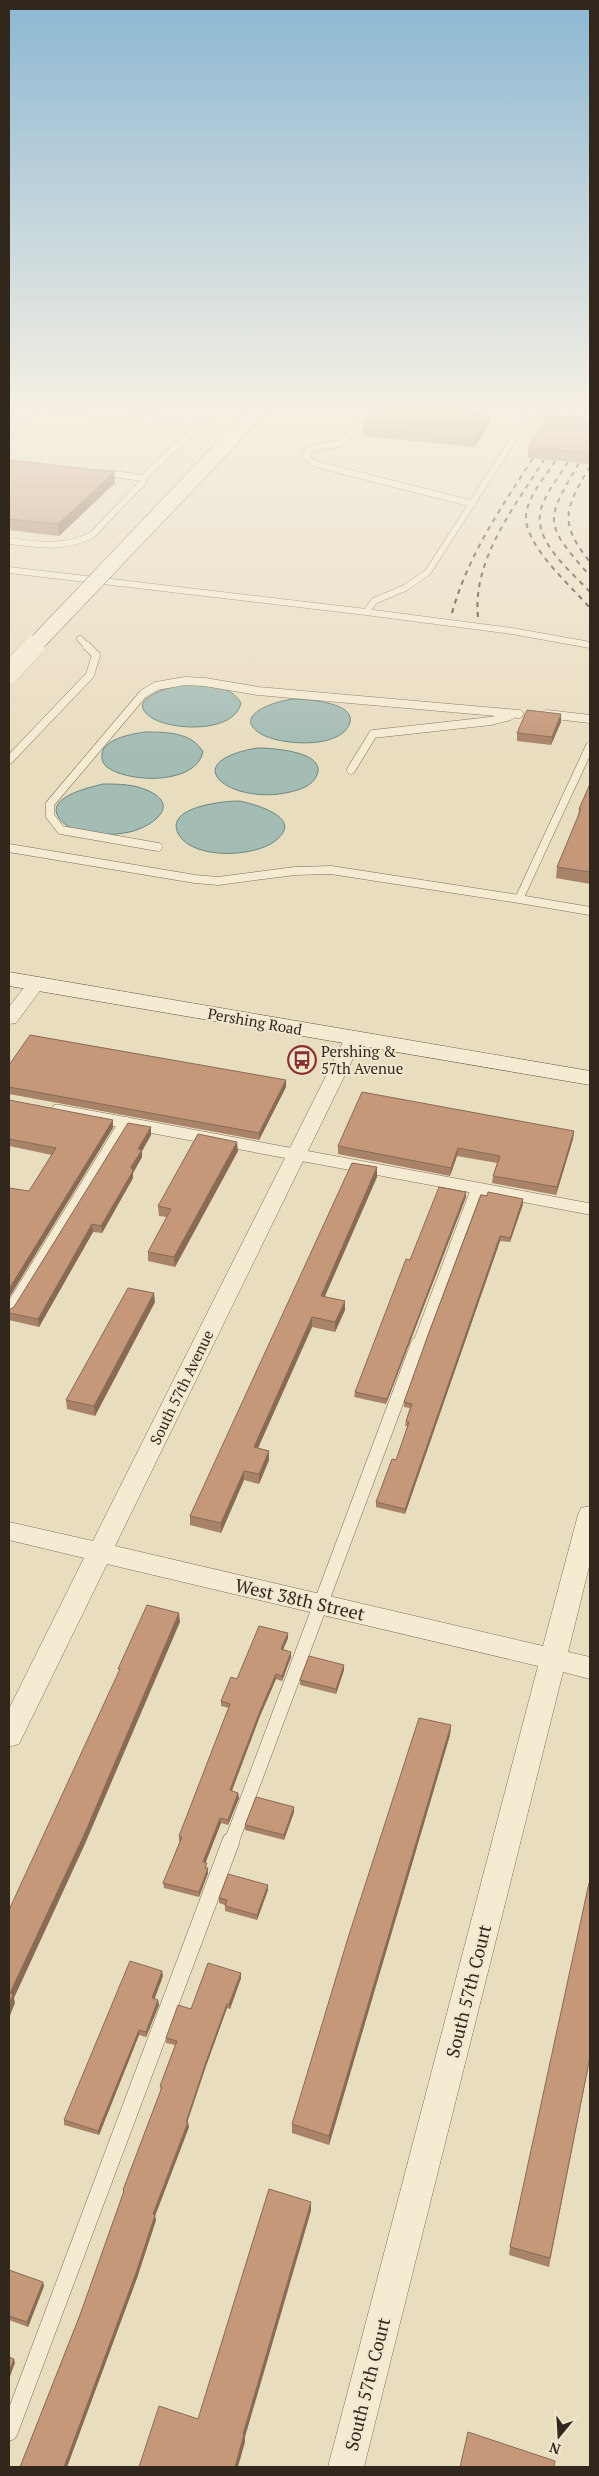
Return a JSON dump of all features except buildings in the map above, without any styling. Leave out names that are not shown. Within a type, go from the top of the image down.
[{"type":"main road","points":[[119,534],[131,522]]},
{"type":"main road","points":[[9,673],[153,522]]},
{"type":"main road","points":[[64,590],[91,562]]},
{"type":"main road","name":"Pershing Road","points":[[9,979],[590,1078]]},
{"type":"street","points":[[9,1020],[36,984]]},
{"type":"street","name":"South 57th Avenue","points":[[9,1736],[354,1038]]},
{"type":"street","name":"South 57th Court","points":[[346,2467],[590,1515]]},
{"type":"street","name":"West 38th Street","points":[[9,1530],[590,1668]]},
{"type":"lane","points":[[9,541],[44,545],[58,544],[92,535],[105,522]]},
{"type":"lane","points":[[366,612],[374,601],[405,588],[428,572],[461,522]]},
{"type":"lane","points":[[9,570],[366,612],[512,631],[590,645]]},
{"type":"lane","points":[[9,760],[90,675],[96,655],[80,639]]},
{"type":"lane","points":[[158,847],[61,830],[50,816],[50,804],[143,694],[156,686],[185,681],[206,682],[258,691],[519,714]]},
{"type":"lane","points":[[351,770],[373,734],[491,721],[534,712],[590,720]]},
{"type":"lane","points":[[519,899],[590,746]]},
{"type":"lane","points":[[9,848],[195,879],[218,881],[331,870],[590,911]]},
{"type":"lane","points":[[47,1108],[590,1209]]},
{"type":"lane","points":[[9,1311],[125,1122]]},
{"type":"lane","points":[[9,2432],[477,1188]]},
{"type":"water","points":[[185,684],[223,688],[236,696],[241,703],[236,713],[228,720],[202,727],[188,727],[162,722],[152,718],[144,711],[143,705],[146,699],[152,695],[170,687]]},
{"type":"water","points":[[292,699],[319,701],[340,707],[347,712],[350,719],[348,727],[332,739],[307,743],[270,738],[261,734],[253,727],[251,721],[253,715],[259,710]]},
{"type":"water","points":[[145,732],[170,733],[185,737],[198,745],[203,752],[198,762],[189,770],[162,778],[133,777],[120,774],[104,764],[103,751],[111,742]]},
{"type":"water","points":[[257,748],[285,750],[307,756],[315,762],[318,768],[316,777],[300,789],[272,795],[251,794],[234,789],[221,781],[215,773],[218,763],[231,755]]},
{"type":"water","points":[[103,784],[121,784],[149,791],[159,798],[163,804],[162,811],[158,818],[141,828],[118,834],[101,834],[75,829],[67,826],[59,818],[56,811],[58,804],[63,799],[71,794]]},
{"type":"water","points":[[239,801],[256,805],[275,814],[285,825],[283,833],[266,846],[240,853],[211,852],[198,849],[187,843],[179,835],[176,826],[179,818],[187,812],[209,804]]},
{"type":"railway","points":[[452,613],[467,571],[493,522]]},
{"type":"railway","points":[[478,617],[478,596],[482,575],[489,554],[505,522]]},
{"type":"railway","points":[[527,522],[532,539],[540,552],[590,608]]},
{"type":"railway","points":[[540,522],[542,533],[555,555],[590,592]]},
{"type":"railway","points":[[554,522],[557,533],[564,544],[590,576]]},
{"type":"railway","points":[[569,522],[573,536],[590,562]]},
{"type":"place","name":"Pershing & 57th Avenue","points":[[302,1060]]}]
